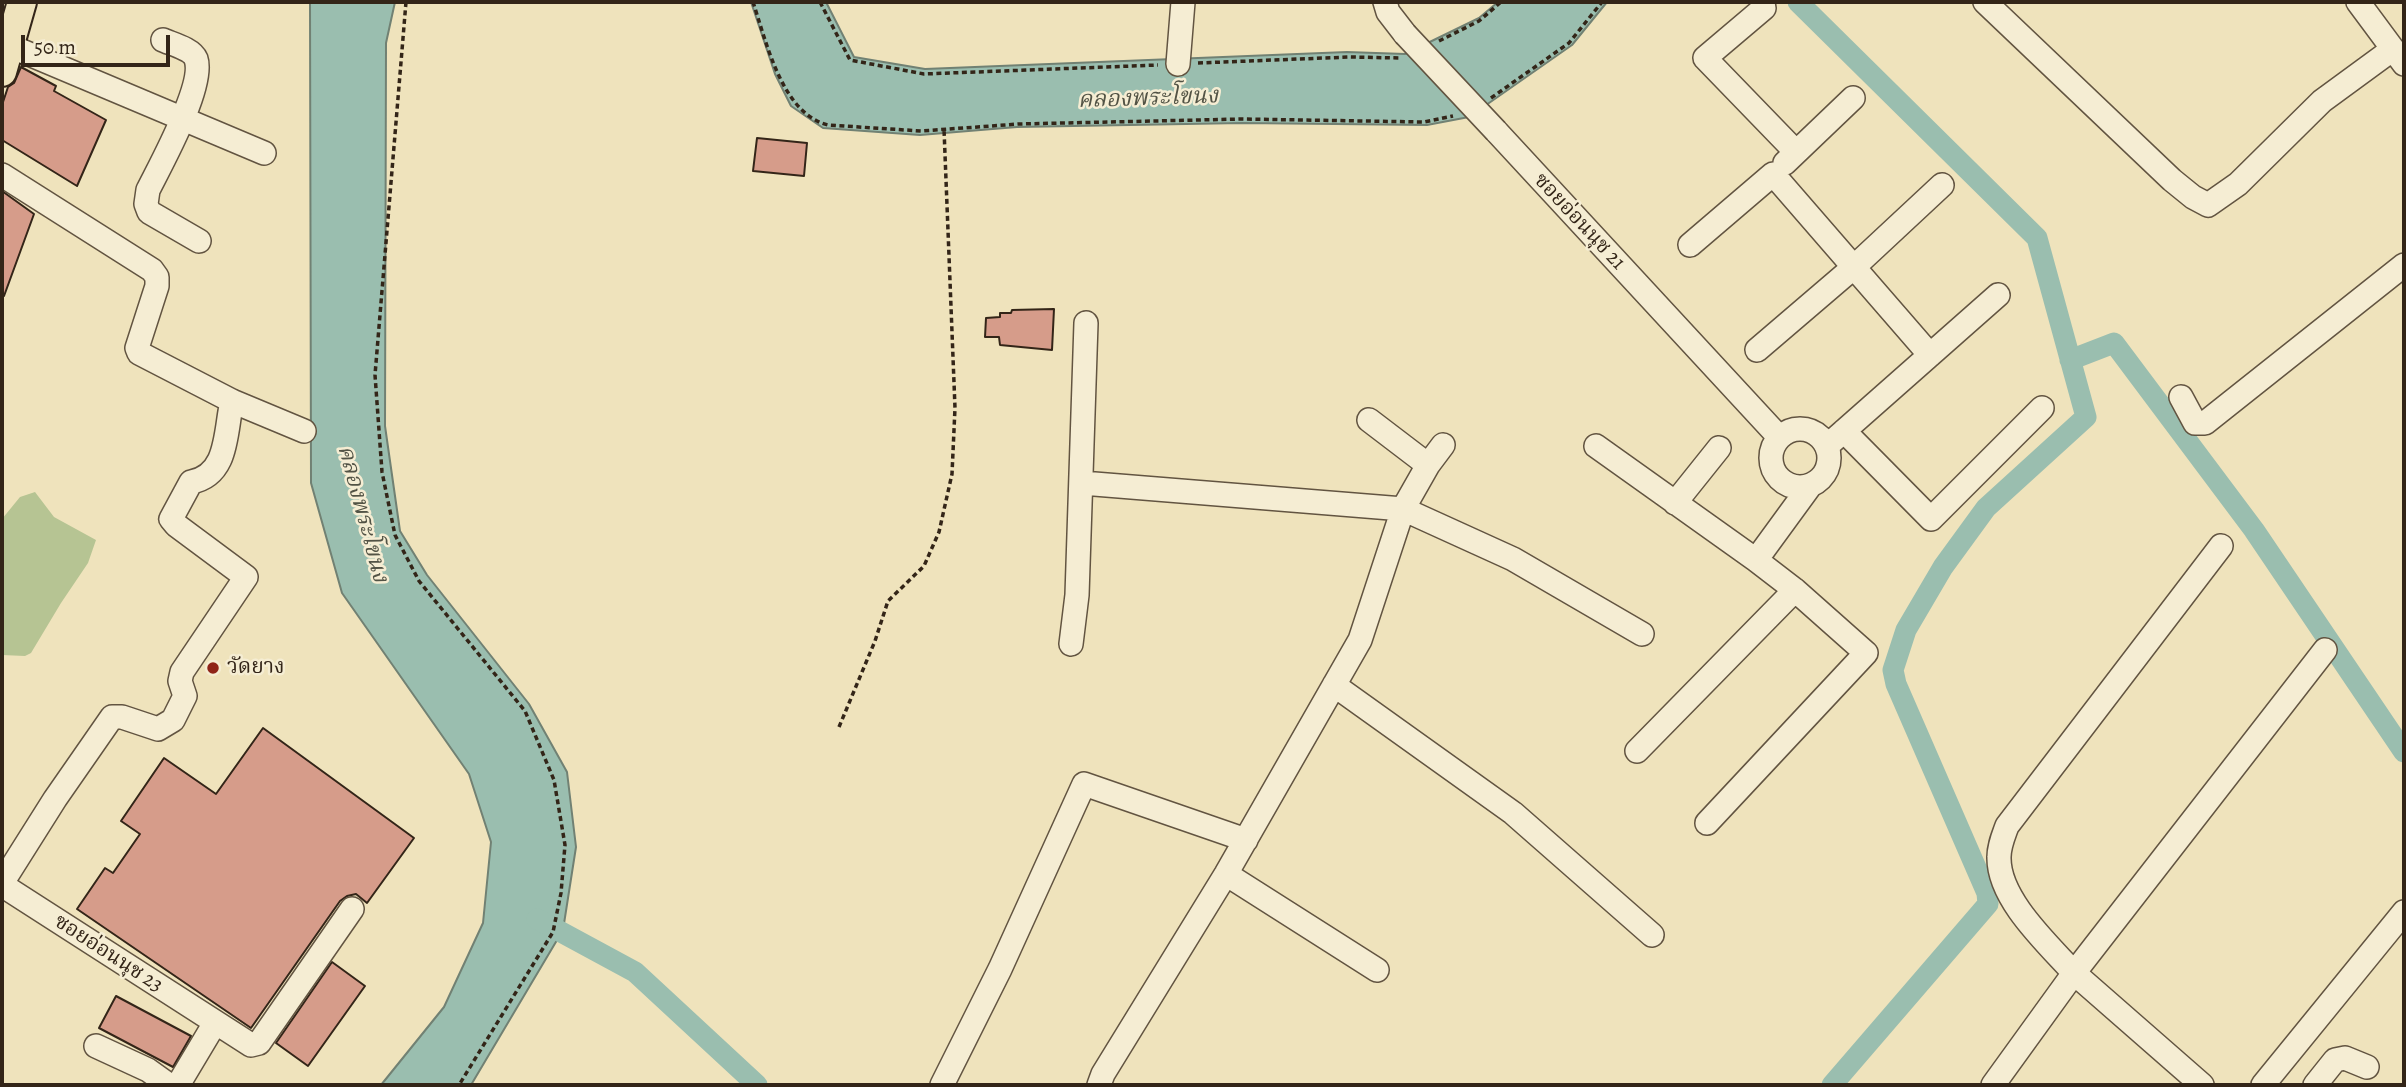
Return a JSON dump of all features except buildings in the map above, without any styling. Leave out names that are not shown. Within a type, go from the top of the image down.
[{"type":"main road","points":[[2,15],[5,2]]},
{"type":"main road","points":[[5,53],[22,2]]},
{"type":"street","points":[[1178,64],[1183,2]]},
{"type":"street","name":"ซอยอ่อนนุช 21","points":[[1385,2],[1388,12],[1405,34],[1779,437]]},
{"type":"street","points":[[1985,2],[2172,180],[2202,204],[2208,205],[2238,184],[2322,101],[2399,57],[2358,2]]},
{"type":"street","points":[[1763,8],[1705,58],[1796,152]]},
{"type":"street","points":[[163,40],[191,53],[196,60],[193,92],[148,190],[146,204],[149,212],[199,241]]},
{"type":"street","points":[[5,53],[264,153]]},
{"type":"street","points":[[1690,245],[1773,174],[1853,98]]},
{"type":"street","points":[[1773,174],[1930,355]]},
{"type":"street","points":[[2,175],[152,270],[157,278],[157,286],[137,348],[139,353],[232,401],[304,431]]},
{"type":"street","points":[[1757,350],[1854,267],[1942,185]]},
{"type":"street","points":[[2181,397],[2195,423],[2205,423],[2404,265]]},
{"type":"street","points":[[1756,561],[1810,486],[1819,481],[1825,473],[1835,439],[1998,295]]},
{"type":"street","points":[[1072,644],[1082,483],[1086,323]]},
{"type":"street","points":[[2,884],[55,799],[112,717],[122,716],[158,729],[177,716],[185,696],[180,681],[182,672],[246,577],[171,519],[191,482],[204,480],[218,461],[226,444],[232,401]]},
{"type":"street","points":[[1810,486],[1791,486],[1775,474],[1771,455],[1779,437],[1787,432],[1805,429],[1835,439],[1931,519],[2042,408]]},
{"type":"street","points":[[1369,420],[1428,465]]},
{"type":"street","points":[[1100,1085],[1103,1074],[1226,874],[1360,640],[1403,509],[1428,465],[1443,445]]},
{"type":"street","points":[[1596,446],[1795,590],[1866,653],[1707,823]]},
{"type":"street","points":[[1675,503],[1719,448]]},
{"type":"street","points":[[1082,483],[1403,509],[1513,559],[1642,634]]},
{"type":"street","points":[[2202,1085],[2074,973],[2008,893],[1998,859],[2007,826],[2221,546]]},
{"type":"street","points":[[1637,751],[1795,590]]},
{"type":"street","points":[[1993,1085],[2074,973],[2325,650]]},
{"type":"street","points":[[1334,685],[1513,813],[1652,935]]},
{"type":"street","points":[[942,1085],[1000,968],[1084,783],[1245,841]]},
{"type":"street","points":[[1226,874],[1377,970]]},
{"type":"street","name":"ซอยอ่อนนุช 23","points":[[2,884],[247,1043],[259,1043],[352,909]]},
{"type":"street","points":[[2263,1085],[2404,912]]},
{"type":"street","points":[[178,1085],[215,1023]]},
{"type":"street","points":[[96,1046],[148,1070],[169,1085]]},
{"type":"street","points":[[2315,1085],[2335,1060],[2345,1058],[2367,1068]]},
{"type":"path","points":[[406,2],[375,375],[382,472],[395,535],[419,581],[525,711],[554,780],[565,845],[561,893],[553,932],[459,1085]]},
{"type":"path","points":[[753,2],[777,72],[792,100],[822,123],[921,131],[1019,124],[1230,120],[1424,122],[1456,116]]},
{"type":"path","points":[[820,2],[850,60],[924,75],[1350,57],[1405,58]]},
{"type":"path","points":[[1430,46],[1479,21],[1501,2]]},
{"type":"path","points":[[1486,101],[1569,43],[1602,2]]},
{"type":"path","points":[[839,727],[875,641],[888,601],[924,566],[939,532],[952,474],[954,408],[944,129]]},
{"type":"green space","points":[[35,492],[54,517],[96,540],[88,563],[31,653],[25,656],[2,655],[2,519],[20,497]]},
{"type":"water","name":"คลองพระโขนง","points":[[310,2],[395,2],[386,43],[385,426],[400,531],[427,575],[529,704],[567,772],[576,847],[563,930],[471,1085],[381,1085],[444,1007],[483,923],[491,842],[469,774],[342,593],[311,483]]},
{"type":"water","name":"คลองพระโขนง","points":[[751,2],[826,2],[854,57],[925,69],[1347,52],[1405,54],[1479,18],[1498,2],[1607,2],[1572,45],[1469,117],[1427,125],[1242,123],[1017,127],[920,135],[823,128],[791,106],[775,74]]},
{"type":"waterway","points":[[1798,2],[2037,238],[2086,417],[1986,508],[1943,567],[1906,630],[1893,670],[1896,684],[1987,893],[1988,904],[1832,1085]]},
{"type":"waterway","points":[[2070,360],[2114,343],[2254,530],[2404,752]]},
{"type":"waterway","points":[[537,919],[635,972],[757,1085]]},
{"type":"place","name":"วัดยาง","points":[[213,668]]}]
